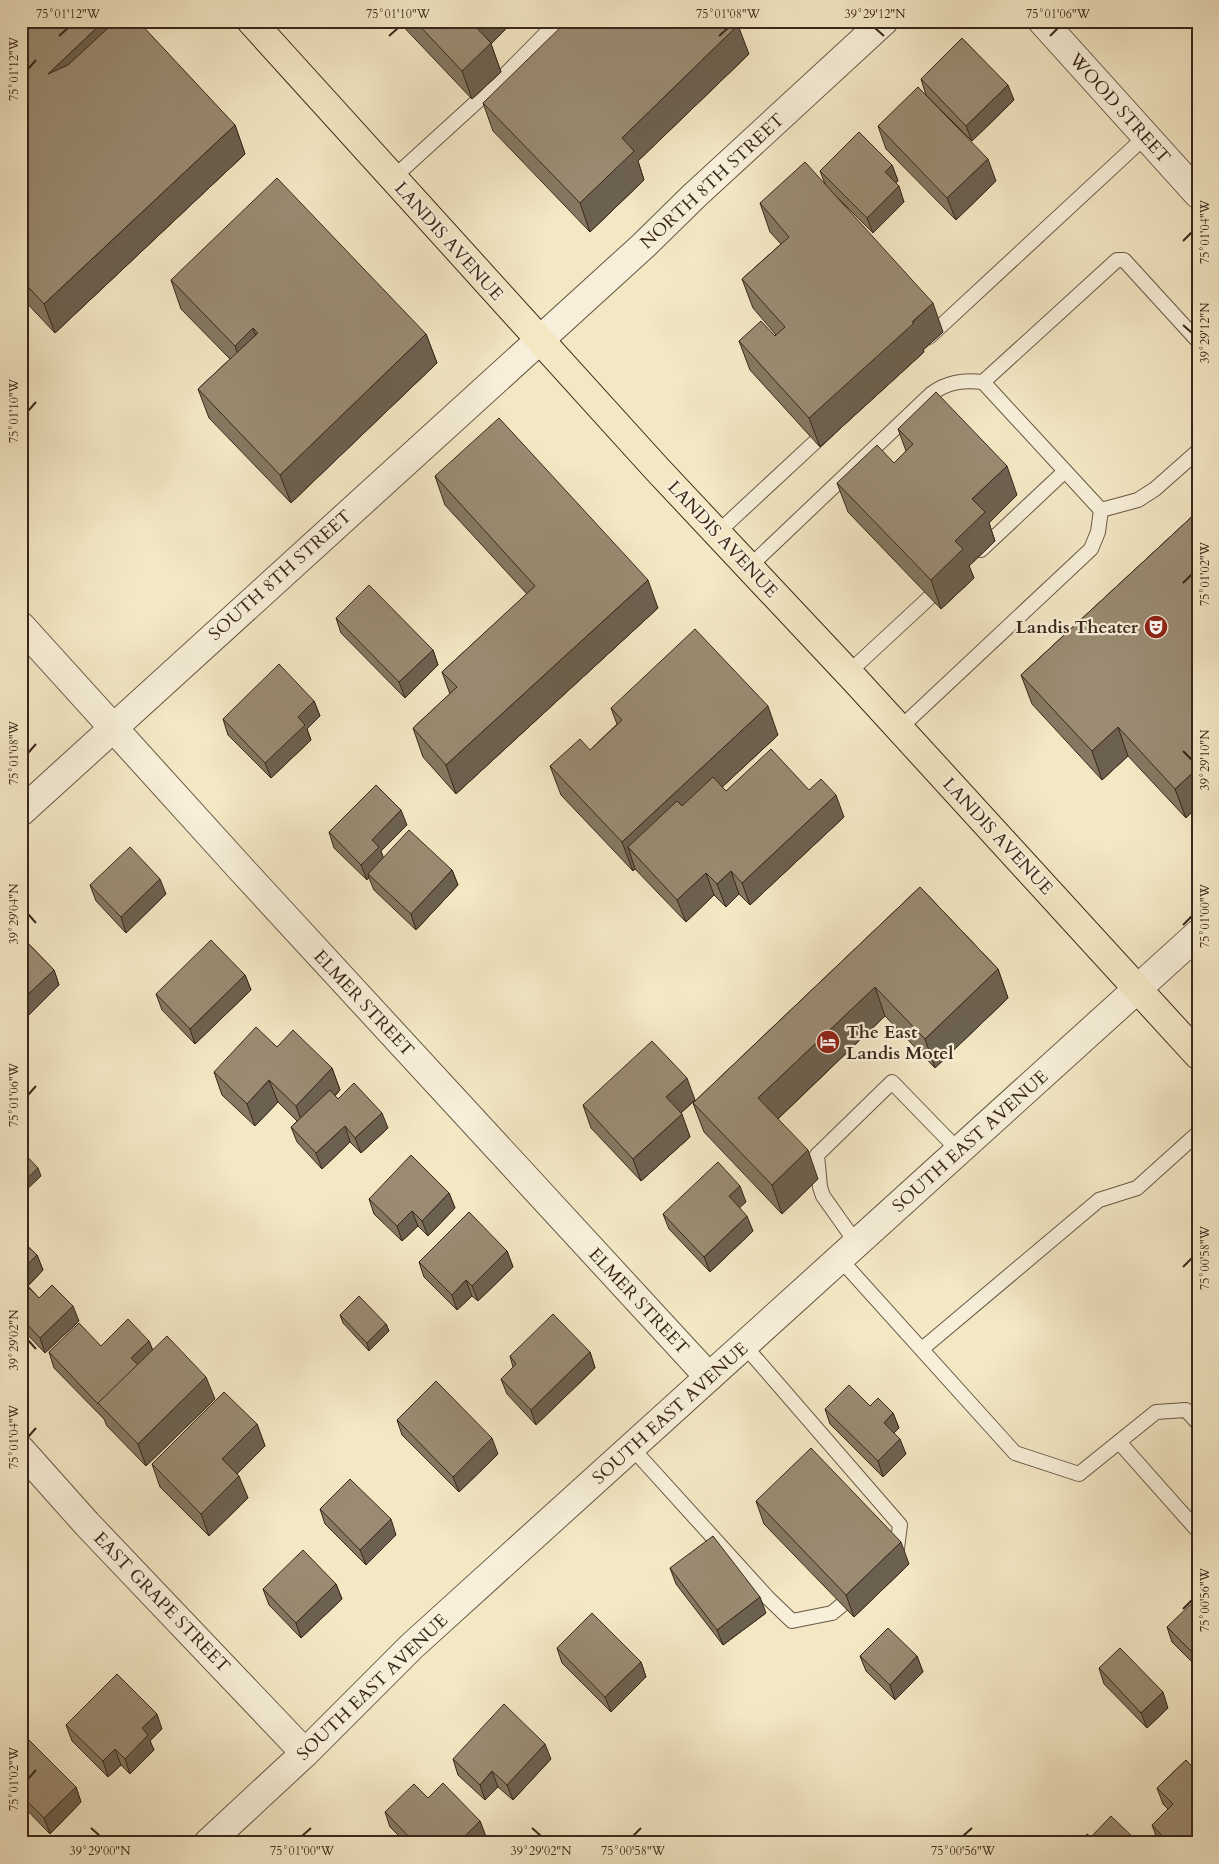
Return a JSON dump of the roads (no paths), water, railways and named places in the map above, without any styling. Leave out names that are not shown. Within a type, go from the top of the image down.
[{"type":"main road","name":"LANDIS AVENUE","points":[[251,21],[539,340],[900,728],[1198,1055]]},
{"type":"street","name":"NORTH 8TH STREET","points":[[539,340],[643,246],[694,196],[884,21]]},
{"type":"street","name":"WOOD STREET","points":[[1042,21],[1198,194]]},
{"type":"street","name":"SOUTH 8TH STREET","points":[[21,812],[113,726],[539,340]]},
{"type":"street","name":"ELMER STREET","points":[[21,626],[255,885],[709,1377]]},
{"type":"street","name":"SOUTH EAST AVENUE","points":[[208,1843],[306,1753],[412,1646],[1198,934]]},
{"type":"street","name":"EAST GRAPE STREET","points":[[21,1450],[87,1524],[306,1753]]},
{"type":"lane","points":[[393,178],[494,86],[558,21]]},
{"type":"lane","points":[[920,345],[1146,136]]},
{"type":"lane","points":[[749,567],[930,394],[942,386],[958,381],[983,382],[1117,260],[1124,260],[1198,341]]},
{"type":"lane","points":[[983,382],[1101,510]]},
{"type":"lane","points":[[717,533],[841,419]]},
{"type":"lane","points":[[1101,510],[1144,497],[1198,451]]},
{"type":"lane","points":[[972,559],[1064,471]]},
{"type":"lane","points":[[900,728],[1091,550],[1098,532],[1101,510]]},
{"type":"lane","points":[[848,673],[950,579]]},
{"type":"lane","points":[[959,1151],[892,1082],[817,1155],[820,1187],[848,1251],[922,1349],[1015,1453],[1079,1474],[1156,1412],[1186,1410],[1198,1423]]},
{"type":"lane","points":[[922,1349],[1099,1200],[1137,1188],[1198,1133]]},
{"type":"lane","points":[[744,1345],[900,1525],[895,1559],[888,1565]]},
{"type":"lane","points":[[1119,1442],[1198,1531]]},
{"type":"lane","points":[[632,1448],[768,1598],[792,1621],[832,1613],[867,1583]]},
{"type":"place","name":"Landis Theater","points":[[1156,627]]},
{"type":"place","name":"The East Landis Motel","points":[[828,1042]]}]
